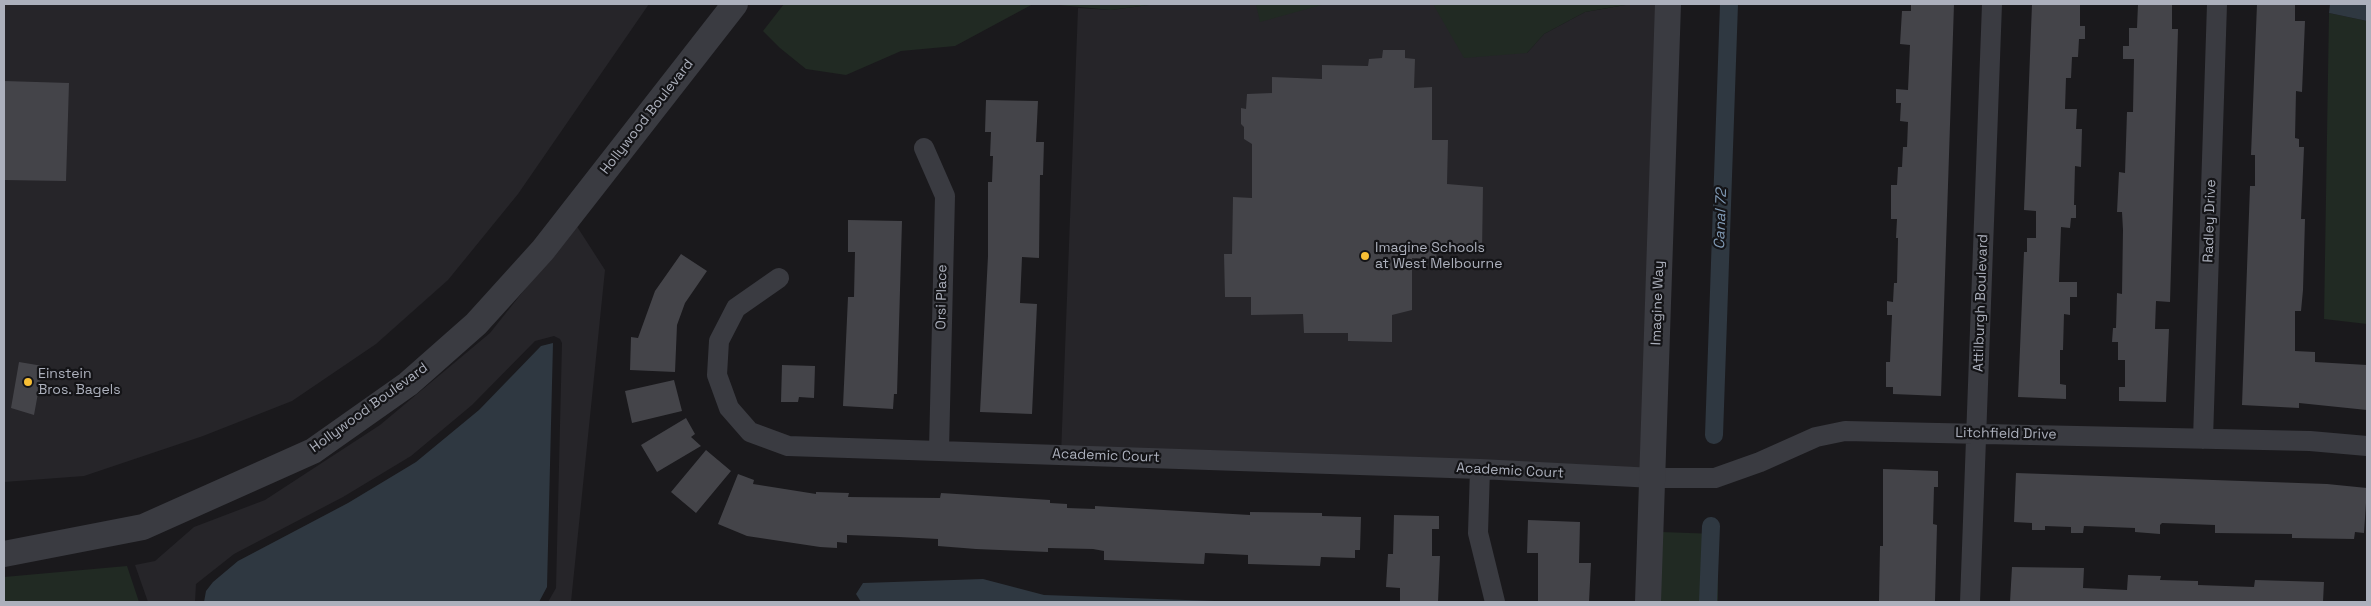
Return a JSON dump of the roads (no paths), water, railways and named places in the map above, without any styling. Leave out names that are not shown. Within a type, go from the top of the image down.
[{"type":"street","name":"Hollywood Boulevard","points":[[4,554],[143,527],[313,451],[408,384],[476,324],[543,250],[735,4]]},
{"type":"street","name":"Imagine Way","points":[[1648,602],[1654,478],[1668,4]]},
{"type":"street","name":"Attilburgh Boulevard","points":[[1970,602],[1992,4]]},
{"type":"street","name":"Radley Drive","points":[[2204,439],[2217,4]]},
{"type":"street","name":"Orsi Place","points":[[924,148],[945,196],[939,450]]},
{"type":"street","name":"Academic Court","points":[[779,278],[736,308],[719,341],[717,376],[729,408],[750,432],[788,446],[1480,469],[1654,478]]},
{"type":"street","name":"Litchfield Drive","points":[[1654,478],[1715,478],[1760,462],[1816,437],[1845,431],[2310,441],[2367,446]]},
{"type":"street","points":[[1480,469],[1478,532],[1495,602]]},
{"type":"waterway","name":"Canal 72","points":[[1714,435],[1729,4]]},
{"type":"waterway","name":"Canal 72","points":[[1708,602],[1711,526]]},
{"type":"place","name":"Imagine Schools at West Melbourne","points":[[1365,256]]},
{"type":"place","name":"Einstein Bros. Bagels","points":[[28,382]]}]
